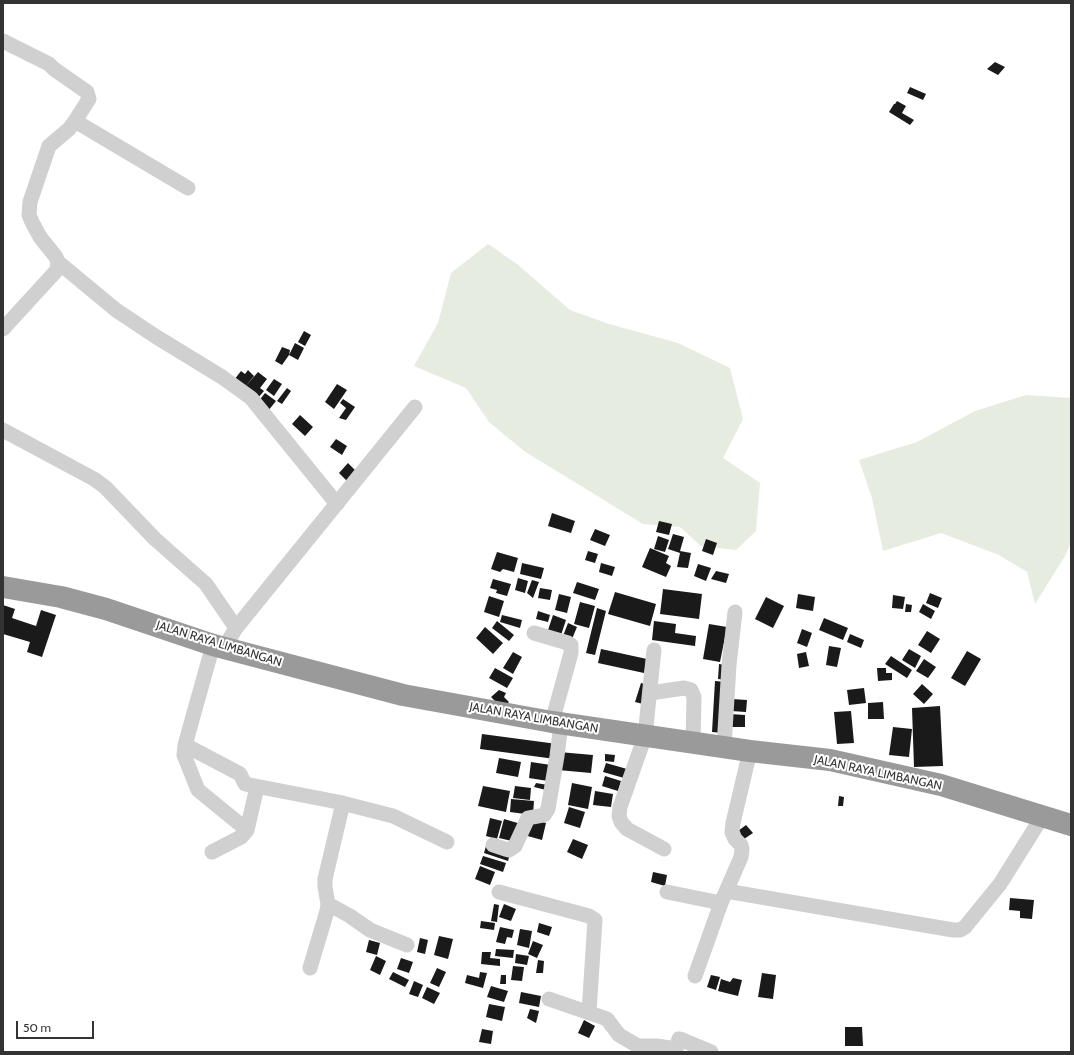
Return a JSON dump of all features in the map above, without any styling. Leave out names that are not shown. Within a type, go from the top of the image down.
[{"type":"highway","name":"JALAN RAYA LIMBANGAN","points":[[3,587],[62,597],[106,609],[218,646],[403,695],[557,723],[693,742],[750,752],[840,763],[941,785],[1071,825]]},
{"type":"street","points":[[3,41],[49,64],[89,95],[87,102],[69,130],[49,146],[29,208],[32,222],[40,237],[58,262],[116,310],[222,377],[251,398],[336,504]]},
{"type":"street","points":[[75,121],[188,188]]},
{"type":"street","points":[[3,329],[55,273],[58,262]]},
{"type":"street","points":[[247,830],[198,790],[184,758],[185,745],[218,646],[236,628],[415,407]]},
{"type":"street","points":[[3,430],[94,479],[104,487],[155,539],[206,584],[236,628]]},
{"type":"street","points":[[724,747],[729,665],[735,612]]},
{"type":"street","points":[[493,845],[508,850],[512,848],[515,846],[528,818],[544,815],[548,809],[557,756],[557,723],[571,653],[571,645],[534,633]]},
{"type":"street","points":[[654,650],[645,736],[618,816],[627,829],[664,849]]},
{"type":"street","points":[[650,693],[684,688],[691,690],[694,697],[693,742]]},
{"type":"street","points":[[185,745],[239,773],[244,784],[343,803],[393,816],[447,842]]},
{"type":"street","points":[[695,976],[724,897],[741,857],[741,845],[735,839],[732,832],[750,752]]},
{"type":"street","points":[[212,852],[241,837],[247,830],[257,787]]},
{"type":"street","points":[[310,968],[327,911],[328,904],[324,887],[325,879],[343,803]]},
{"type":"street","points":[[667,892],[724,897],[960,930],[965,927],[1000,884],[1042,817]]},
{"type":"street","points":[[500,892],[589,916],[595,920],[589,1012]]},
{"type":"street","points":[[328,904],[350,916],[370,930],[407,945]]},
{"type":"street","points":[[549,999],[608,1020],[619,1035],[636,1045],[659,1046],[676,1049],[680,1039],[711,1052]]},
{"type":"shaded area","points":[[488,244],[517,264],[570,310],[609,324],[678,343],[730,368],[743,419],[723,458],[760,483],[756,531],[736,550],[701,546],[680,527],[643,524],[524,451],[489,422],[466,388],[414,366],[438,323],[451,273]]},
{"type":"shaded area","points":[[1026,395],[1071,398],[1071,543],[1065,556],[1035,604],[1027,572],[999,555],[941,533],[883,551],[872,498],[859,460],[917,442],[975,411]]},
{"type":"building","points":[[995,62],[1005,67],[998,75],[987,69]]},
{"type":"building","points":[[910,87],[926,94],[923,100],[907,93]]},
{"type":"building","points":[[897,101],[906,106],[902,113],[914,120],[910,125],[889,112]]},
{"type":"building","points":[[304,331],[311,335],[305,346],[298,342]]},
{"type":"building","points":[[295,343],[304,348],[298,360],[289,355]]},
{"type":"building","points":[[282,347],[290,350],[289,355],[282,365],[275,361]]},
{"type":"building","points":[[248,370],[254,376],[244,388],[234,380],[241,371],[245,374]]},
{"type":"building","points":[[258,372],[267,379],[260,388],[264,391],[257,399],[244,388]]},
{"type":"building","points":[[274,379],[282,384],[274,396],[266,390]]},
{"type":"building","points":[[337,384],[347,390],[334,409],[325,402]]},
{"type":"building","points":[[287,388],[291,391],[282,404],[277,401]]},
{"type":"building","points":[[265,393],[276,401],[268,411],[258,402]]},
{"type":"building","points":[[343,399],[355,407],[346,420],[339,418],[346,408],[340,403]]},
{"type":"building","points":[[300,415],[313,427],[305,436],[292,424]]},
{"type":"building","points":[[336,439],[347,446],[342,455],[330,447]]},
{"type":"building","points":[[348,463],[357,472],[348,482],[339,473]]},
{"type":"building","points":[[552,513],[575,521],[571,533],[548,526]]},
{"type":"building","points":[[659,521],[672,524],[669,535],[656,532]]},
{"type":"building","points":[[595,529],[610,535],[605,546],[590,540]]},
{"type":"building","points":[[673,534],[684,537],[680,551],[691,553],[688,568],[677,567],[680,553],[668,549]]},
{"type":"building","points":[[658,536],[669,540],[665,552],[654,549]]},
{"type":"building","points":[[706,539],[717,543],[713,555],[702,551]]},
{"type":"building","points":[[650,548],[669,556],[666,563],[671,566],[666,577],[642,567]]},
{"type":"building","points":[[588,551],[598,554],[595,563],[585,560]]},
{"type":"building","points":[[497,552],[518,558],[514,572],[503,569],[500,572],[491,569]]},
{"type":"building","points":[[522,563],[544,568],[541,579],[520,574]]},
{"type":"building","points":[[601,563],[615,567],[612,576],[599,572]]},
{"type":"building","points":[[698,564],[711,568],[706,581],[694,576]]},
{"type":"building","points":[[716,571],[729,574],[726,583],[711,579]]},
{"type":"building","points":[[518,578],[528,581],[525,593],[515,590]]},
{"type":"building","points":[[493,579],[511,584],[507,596],[496,593],[497,590],[490,588]]},
{"type":"building","points":[[532,580],[539,582],[533,598],[527,593]]},
{"type":"building","points":[[577,582],[599,589],[595,600],[573,593]]},
{"type":"building","points":[[540,588],[552,590],[550,600],[538,598]]},
{"type":"building","points":[[663,589],[702,594],[699,619],[660,614]]},
{"type":"building","points":[[615,592],[656,604],[650,626],[608,614]]},
{"type":"building","points":[[930,593],[942,598],[938,608],[926,603]]},
{"type":"building","points":[[559,594],[571,597],[567,613],[555,610]]},
{"type":"building","points":[[798,594],[815,597],[813,611],[796,608]]},
{"type":"building","points":[[893,595],[905,597],[903,609],[892,608]]},
{"type":"building","points":[[489,596],[504,601],[499,617],[484,612]]},
{"type":"building","points":[[766,597],[784,606],[773,628],[755,619]]},
{"type":"building","points":[[580,602],[595,606],[589,628],[574,624]]},
{"type":"building","points":[[906,604],[912,605],[911,612],[905,612]]},
{"type":"building","points":[[923,604],[935,611],[931,619],[919,612]]},
{"type":"building","points":[[3,605],[15,609],[12,618],[36,626],[41,610],[56,615],[42,657],[27,652],[30,642],[3,634]]},
{"type":"building","points":[[597,608],[606,611],[595,655],[586,653]]},
{"type":"building","points":[[538,611],[550,615],[548,622],[536,619]]},
{"type":"building","points":[[502,615],[522,620],[520,628],[500,622]]},
{"type":"building","points":[[553,615],[566,620],[561,635],[548,630]]},
{"type":"building","points":[[824,618],[848,628],[843,640],[819,630]]},
{"type":"building","points":[[497,621],[514,635],[509,641],[492,628]]},
{"type":"building","points":[[654,621],[676,624],[675,633],[696,636],[695,646],[652,640]]},
{"type":"building","points":[[568,623],[577,627],[572,639],[563,636]]},
{"type":"building","points":[[709,624],[727,627],[720,662],[703,659]]},
{"type":"building","points":[[485,627],[503,643],[493,654],[476,638]]},
{"type":"building","points":[[802,629],[812,633],[807,647],[797,643]]},
{"type":"building","points":[[927,631],[940,639],[931,653],[918,645]]},
{"type":"building","points":[[850,634],[864,640],[861,648],[847,642]]},
{"type":"building","points":[[829,646],[841,648],[837,667],[826,665]]},
{"type":"building","points":[[601,649],[647,659],[644,673],[598,663]]},
{"type":"building","points":[[909,649],[921,656],[915,668],[902,660]]},
{"type":"building","points":[[967,651],[981,659],[965,686],[951,678]]},
{"type":"building","points":[[513,652],[522,657],[513,674],[503,668]]},
{"type":"building","points":[[806,652],[809,666],[799,668],[797,654]]},
{"type":"building","points":[[891,656],[912,670],[907,678],[885,664]]},
{"type":"building","points":[[924,659],[936,667],[928,678],[916,671]]},
{"type":"building","points":[[719,664],[725,665],[725,680],[718,679]]},
{"type":"building","points":[[495,668],[513,678],[507,688],[489,678]]},
{"type":"building","points":[[877,668],[886,668],[886,673],[892,673],[892,680],[878,681]]},
{"type":"building","points":[[715,681],[726,682],[723,733],[712,732]]},
{"type":"building","points":[[641,683],[648,685],[643,704],[635,702]]},
{"type":"building","points":[[922,684],[933,694],[924,704],[913,694]]},
{"type":"building","points":[[864,688],[866,703],[849,705],[847,690]]},
{"type":"building","points":[[499,690],[506,693],[504,697],[509,702],[502,708],[491,697]]},
{"type":"building","points":[[732,699],[747,700],[746,712],[731,711]]},
{"type":"building","points":[[883,702],[884,719],[868,719],[868,703]]},
{"type":"building","points":[[940,706],[943,766],[914,767],[912,708]]},
{"type":"building","points":[[851,711],[854,743],[837,744],[834,712]]},
{"type":"building","points":[[730,714],[745,715],[745,727],[729,727]]},
{"type":"building","points":[[893,727],[912,729],[909,757],[889,755]]},
{"type":"building","points":[[482,734],[557,744],[555,759],[480,749]]},
{"type":"building","points":[[559,752],[593,755],[591,773],[558,770]]},
{"type":"building","points":[[605,754],[615,755],[614,762],[605,761]]},
{"type":"building","points":[[499,758],[521,762],[518,777],[496,773]]},
{"type":"building","points":[[531,762],[551,765],[548,781],[529,778]]},
{"type":"building","points":[[606,763],[627,769],[624,778],[603,772]]},
{"type":"building","points":[[605,776],[621,781],[618,791],[602,786]]},
{"type":"building","points":[[536,783],[548,785],[546,790],[534,787]]},
{"type":"building","points":[[572,783],[592,787],[588,809],[568,805]]},
{"type":"building","points":[[483,786],[510,791],[506,812],[478,806]]},
{"type":"building","points":[[515,786],[531,788],[530,800],[513,798]]},
{"type":"building","points":[[595,791],[613,794],[611,807],[593,805]]},
{"type":"building","points":[[839,796],[844,797],[843,806],[838,806]]},
{"type":"building","points":[[511,799],[534,801],[533,815],[510,812]]},
{"type":"building","points":[[569,807],[585,812],[580,828],[564,823]]},
{"type":"building","points":[[490,818],[502,821],[497,839],[486,836]]},
{"type":"building","points":[[528,818],[546,823],[542,840],[524,835]]},
{"type":"building","points":[[504,819],[521,824],[516,842],[499,838]]},
{"type":"building","points":[[746,825],[753,833],[744,839],[738,831]]},
{"type":"building","points":[[573,839],[588,845],[582,859],[567,852]]},
{"type":"building","points":[[486,846],[510,854],[508,861],[484,853]]},
{"type":"building","points":[[483,856],[506,863],[503,872],[480,864]]},
{"type":"building","points":[[480,866],[495,872],[490,885],[475,879]]},
{"type":"building","points":[[653,872],[667,875],[665,886],[651,882]]},
{"type":"building","points":[[1010,898],[1034,900],[1032,919],[1020,918],[1020,911],[1009,910]]},
{"type":"building","points":[[494,904],[499,905],[497,922],[491,921]]},
{"type":"building","points":[[504,904],[516,909],[511,921],[499,917]]},
{"type":"building","points":[[481,921],[495,923],[494,930],[480,928]]},
{"type":"building","points":[[539,923],[552,927],[549,936],[537,932]]},
{"type":"building","points":[[500,927],[514,930],[512,938],[507,937],[505,944],[496,942]]},
{"type":"building","points":[[520,929],[532,931],[529,948],[517,945]]},
{"type":"building","points":[[439,936],[453,939],[448,959],[434,955]]},
{"type":"building","points":[[420,938],[428,940],[425,954],[417,952]]},
{"type":"building","points":[[369,940],[380,943],[377,955],[366,952]]},
{"type":"building","points":[[533,941],[543,945],[537,958],[528,954]]},
{"type":"building","points":[[496,949],[514,950],[513,958],[495,956]]},
{"type":"building","points":[[482,952],[491,952],[490,958],[500,959],[500,966],[481,964]]},
{"type":"building","points":[[516,954],[529,956],[527,965],[515,963]]},
{"type":"building","points":[[376,956],[386,961],[380,975],[370,970]]},
{"type":"building","points":[[401,958],[413,962],[409,973],[397,969]]},
{"type":"building","points":[[538,960],[544,961],[543,973],[536,973]]},
{"type":"building","points":[[513,966],[524,967],[522,981],[511,980]]},
{"type":"building","points":[[437,968],[446,972],[439,987],[430,983]]},
{"type":"building","points":[[393,972],[409,980],[405,987],[389,979]]},
{"type":"building","points":[[480,972],[487,973],[483,988],[465,983],[467,975],[479,978]]},
{"type":"building","points":[[762,973],[776,975],[773,999],[758,997]]},
{"type":"building","points":[[501,975],[506,975],[506,984],[500,984]]},
{"type":"building","points":[[711,975],[720,977],[716,990],[707,987]]},
{"type":"building","points":[[733,978],[742,980],[738,996],[718,991],[721,979],[730,982]]},
{"type":"building","points":[[414,981],[423,985],[418,997],[409,994]]},
{"type":"building","points":[[491,986],[508,991],[504,1002],[487,997]]},
{"type":"building","points":[[427,987],[440,993],[434,1004],[422,998]]},
{"type":"building","points":[[521,992],[541,996],[539,1007],[519,1003]]},
{"type":"building","points":[[489,1004],[505,1007],[502,1021],[486,1017]]},
{"type":"building","points":[[530,1009],[539,1011],[536,1023],[527,1018]]},
{"type":"building","points":[[584,1020],[595,1026],[589,1038],[578,1033]]},
{"type":"building","points":[[845,1027],[862,1027],[863,1046],[845,1046]]},
{"type":"building","points":[[482,1029],[493,1031],[491,1044],[479,1042]]}]
